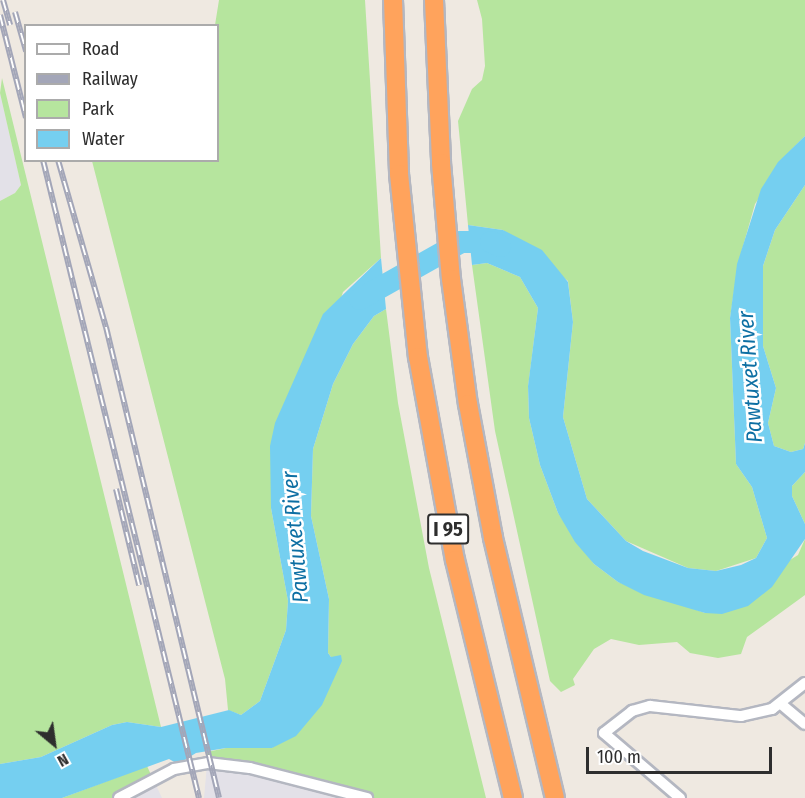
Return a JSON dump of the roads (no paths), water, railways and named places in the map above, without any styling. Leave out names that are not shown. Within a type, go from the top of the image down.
[{"type":"highway","name":"I 95","points":[[393,0],[395,105],[411,297],[443,505],[513,798]]},
{"type":"highway","name":"I 95","points":[[434,0],[451,279],[493,537],[555,798]]},
{"type":"street","points":[[680,798],[604,733],[632,711],[650,706],[741,716],[781,704],[805,683]]},
{"type":"street","points":[[781,704],[805,724]]},
{"type":"street","points":[[119,798],[174,769],[208,763],[250,768],[367,798]]},
{"type":"water","points":[[805,136],[805,185],[775,230],[763,266],[763,346],[776,388],[768,423],[774,446],[791,452],[803,449],[805,443],[805,472],[792,486],[792,496],[805,524],[805,539],[772,587],[748,606],[722,614],[705,613],[644,595],[618,582],[594,564],[575,542],[558,513],[540,465],[529,418],[528,386],[538,308],[520,277],[487,263],[472,265],[468,225],[503,230],[542,250],[568,282],[573,322],[563,417],[587,499],[626,541],[643,551],[688,568],[716,571],[741,565],[756,558],[767,538],[752,487],[736,464],[730,318],[737,264],[761,189],[778,162]]},
{"type":"water","points":[[381,258],[386,309],[374,316],[353,344],[333,384],[313,449],[311,516],[329,599],[328,653],[331,657],[341,655],[342,661],[322,705],[296,736],[272,748],[226,748],[196,753],[178,764],[169,759],[62,798],[0,798],[0,764],[41,757],[112,725],[127,722],[161,727],[229,710],[241,715],[260,701],[286,630],[288,601],[271,508],[270,446],[275,423],[323,314]]},
{"type":"waterway","name":"Pawtuxet River","points":[[360,299],[461,242],[491,242],[500,246]]},
{"type":"railway","points":[[3,0],[10,25]]},
{"type":"railway","points":[[15,12],[24,44]]},
{"type":"railway","points":[[0,15],[24,110]]},
{"type":"railway","points":[[43,162],[199,798]]},
{"type":"railway","points":[[59,162],[106,327],[219,798]]},
{"type":"railway","points":[[116,489],[139,585]]}]
